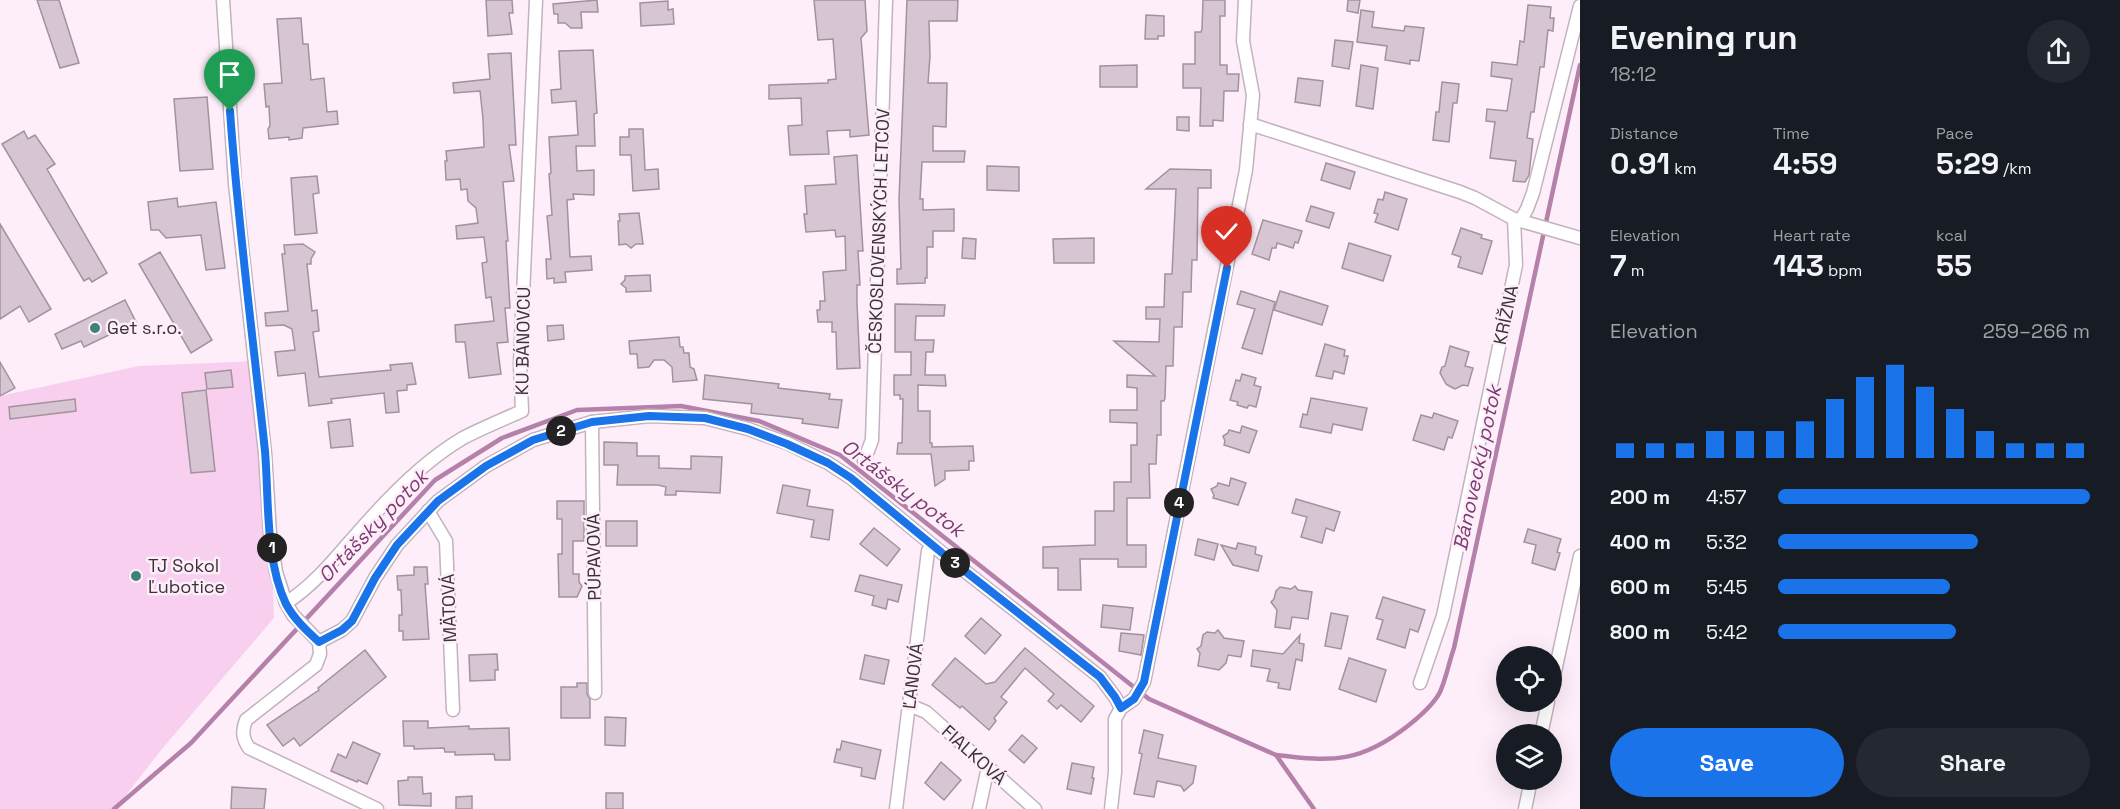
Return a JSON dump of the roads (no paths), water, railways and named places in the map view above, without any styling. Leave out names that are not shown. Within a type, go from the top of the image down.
[{"type":"street","points":[[223,0],[235,184],[265,453],[270,533],[276,572],[286,603],[293,615],[319,642],[320,654],[316,664],[246,720],[242,729],[244,740],[249,748],[376,809]]},
{"type":"street","name":"KU BÁNOVCU","points":[[286,603],[327,569],[370,519],[415,474],[462,439],[522,411],[520,364],[536,0]]},
{"type":"street","name":"ČESKOSLOVENSKÝCH LETCOV","points":[[864,461],[872,440],[886,0]]},
{"type":"street","points":[[1111,809],[1115,772],[1115,719],[1121,708],[1134,699],[1144,682],[1246,170],[1252,95],[1243,41],[1245,0]]},
{"type":"street","points":[[1521,222],[1533,193],[1580,6]]},
{"type":"street","points":[[1250,124],[1460,192],[1521,222],[1580,238]]},
{"type":"street","name":"KRÍŽNA","points":[[1420,683],[1443,616],[1516,265],[1521,222]]},
{"type":"street","points":[[319,642],[342,630],[352,621],[375,578],[397,545],[428,511],[486,466],[533,440],[592,422],[649,416],[705,418],[748,429],[787,444],[828,463],[851,478],[1100,677],[1121,708]]},
{"type":"street","name":"PÚPAVOVÁ","points":[[592,422],[596,693]]},
{"type":"street","name":"MÄTOVÁ","points":[[428,511],[446,542],[453,710]]},
{"type":"street","name":"ĽANOVÁ","points":[[896,809],[928,551],[932,545]]},
{"type":"street","points":[[1561,646],[1580,556]]},
{"type":"street","name":"FIALKOVÁ","points":[[909,705],[926,712],[1035,809]]},
{"type":"street","points":[[979,809],[988,767]]},
{"type":"street","points":[[1525,809],[1529,790]]},
{"type":"waterway","name":"Bánovecký potok","points":[[1276,755],[1330,759],[1361,753],[1376,747],[1409,725],[1430,706],[1440,692],[1454,648],[1580,65]]},
{"type":"waterway","name":"Ortášsky potok","points":[[114,809],[191,743],[435,480],[502,438],[577,410],[681,406],[759,421],[840,455],[1149,699],[1276,755],[1314,809]]},
{"type":"place","name":"Get s.r.o.","points":[[95,328]]},
{"type":"place","name":"TJ Sokol Ľubotice","points":[[136,576]]}]
